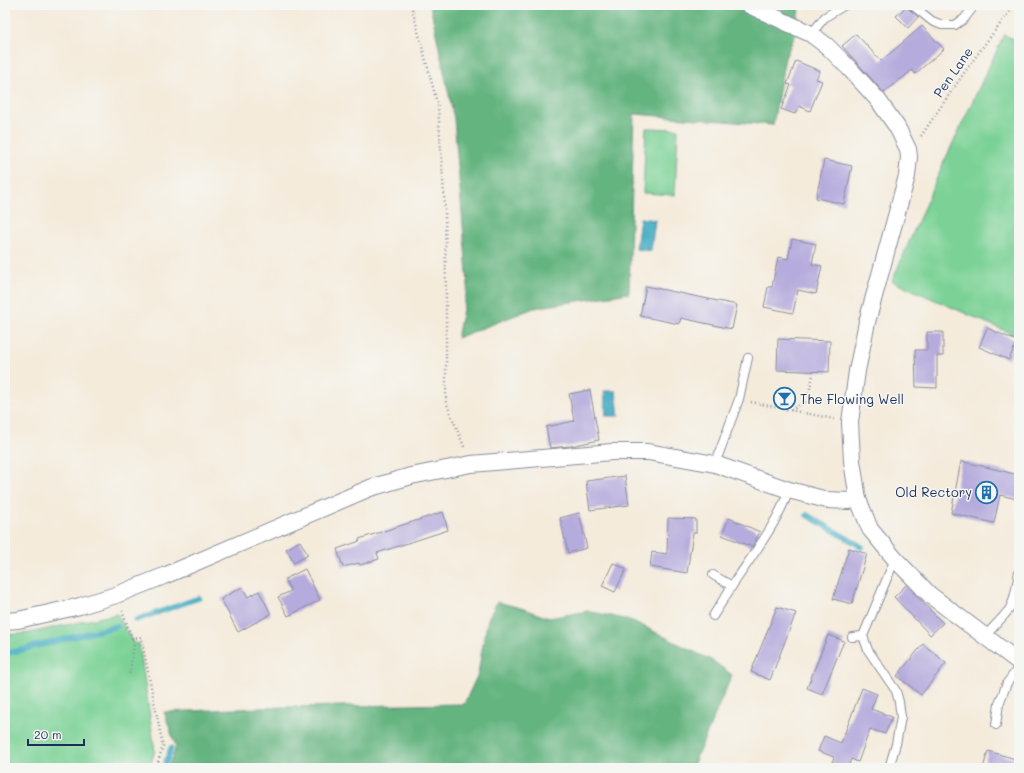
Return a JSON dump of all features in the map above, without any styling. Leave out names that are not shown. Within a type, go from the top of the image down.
[{"type":"street","points":[[749,5],[811,34],[827,46],[878,100],[897,127],[908,149],[908,176],[867,322],[857,371],[850,422],[852,462],[858,499],[870,529],[895,559],[930,595],[1019,662]]},
{"type":"street","points":[[5,621],[18,620],[80,606],[116,595],[370,488],[411,476],[471,464],[612,452],[648,452],[715,464],[789,490],[827,500],[858,499]]},
{"type":"lane","points":[[811,34],[825,17],[846,5]]},
{"type":"lane","points":[[912,5],[932,21],[942,25],[955,25],[964,19],[971,10]]},
{"type":"lane","points":[[715,464],[739,399],[748,358]]},
{"type":"lane","points":[[713,616],[783,506],[789,490]]},
{"type":"lane","points":[[889,768],[896,744],[901,717],[900,702],[896,692],[868,650],[863,636],[895,559]]},
{"type":"lane","points":[[985,636],[1010,607],[1014,596],[1019,571]]},
{"type":"lane","points":[[713,575],[732,586]]},
{"type":"lane","points":[[852,637],[863,636]]},
{"type":"lane","points":[[996,725],[999,704],[1007,683],[1019,667]]},
{"type":"path","points":[[411,5],[438,106],[445,210],[446,402],[471,464]]},
{"type":"path","name":"Pen Lane","points":[[908,149],[921,137],[997,28],[1015,5]]},
{"type":"path","points":[[791,410],[809,400],[809,392],[813,375]]},
{"type":"path","points":[[739,399],[850,422]]},
{"type":"path","points":[[121,608],[134,644],[129,676]]},
{"type":"path","points":[[132,639],[141,637],[163,746],[156,768]]},
{"type":"green space","points":[[430,5],[800,5],[796,33],[785,58],[773,125],[634,114],[629,293],[534,308],[457,338],[468,285],[454,119]]},
{"type":"green space","points":[[1004,35],[1019,41],[1019,337],[892,281],[943,164]]},
{"type":"green space","points":[[646,128],[678,129],[675,195],[643,193]]},
{"type":"green space","points":[[497,602],[521,608],[549,618],[588,611],[633,621],[713,661],[732,675],[692,768],[168,768],[176,747],[164,712],[283,707],[464,704],[478,674],[488,619]]},
{"type":"green space","points":[[117,614],[134,644],[139,643],[155,751],[149,768],[5,768],[5,635],[29,633]]},
{"type":"water","points":[[640,218],[655,220],[651,251],[636,249]]},
{"type":"water","points":[[604,391],[616,391],[619,416],[606,416]]},
{"type":"building","points":[[907,6],[918,17],[908,28],[896,16]]},
{"type":"building","points":[[922,26],[944,49],[915,74],[912,70],[884,93],[842,46],[856,34],[881,61]]},
{"type":"building","points":[[796,61],[820,71],[816,79],[822,81],[810,111],[799,106],[795,114],[781,109],[791,85],[787,84]]},
{"type":"building","points":[[824,160],[852,166],[844,204],[816,198]]},
{"type":"building","points":[[792,239],[816,244],[812,264],[822,266],[816,294],[798,290],[793,313],[764,307],[768,287],[772,287],[778,257],[788,259]]},
{"type":"building","points":[[646,286],[737,305],[732,329],[681,318],[679,324],[640,316]]},
{"type":"building","points":[[987,328],[1017,341],[1009,360],[979,347]]},
{"type":"building","points":[[927,332],[943,332],[943,356],[937,356],[937,388],[916,387],[915,350],[927,350]]},
{"type":"building","points":[[778,339],[830,341],[829,372],[777,370]]},
{"type":"building","points":[[590,390],[599,440],[571,446],[550,448],[546,427],[574,421],[569,394]]},
{"type":"building","name":"Old Rectory","points":[[961,461],[1019,475],[1017,499],[1000,495],[994,523],[951,513]]},
{"type":"building","points":[[625,476],[629,505],[590,510],[586,481]]},
{"type":"building","points":[[443,512],[448,530],[377,553],[379,559],[360,565],[359,563],[343,567],[337,549],[360,541],[359,539]]},
{"type":"building","points":[[579,513],[587,548],[568,553],[560,518]]},
{"type":"building","points":[[668,518],[696,519],[696,533],[693,533],[687,573],[650,567],[652,552],[667,554]]},
{"type":"building","points":[[729,518],[760,532],[752,547],[722,535]]},
{"type":"building","points":[[300,541],[308,555],[294,563],[286,549]]},
{"type":"building","points":[[849,548],[867,554],[852,604],[833,599]]},
{"type":"building","points":[[613,563],[626,569],[615,592],[602,586]]},
{"type":"building","points":[[305,569],[320,600],[288,616],[278,597],[291,591],[285,579]]},
{"type":"building","points":[[906,585],[943,623],[930,635],[894,597]]},
{"type":"building","points":[[242,587],[248,597],[259,591],[271,614],[238,632],[221,599]]},
{"type":"building","points":[[777,607],[796,613],[770,680],[751,672]]},
{"type":"building","points":[[828,635],[844,641],[822,694],[807,688]]},
{"type":"building","points":[[923,644],[946,663],[921,695],[897,676]]},
{"type":"building","points":[[862,688],[877,694],[871,709],[892,717],[885,734],[870,729],[858,762],[851,759],[848,768],[830,768],[834,757],[818,751],[824,736],[841,743]]},
{"type":"building","points":[[988,751],[1019,760],[1019,768],[983,768]]},
{"type":"waterway","points":[[807,515],[862,547]]},
{"type":"waterway","points":[[136,620],[199,598]]},
{"type":"waterway","points":[[5,654],[117,626]]},
{"type":"waterway","points":[[164,768],[171,748]]},
{"type":"place","name":"The Flowing Well","points":[[784,399]]},
{"type":"place","name":"Old Rectory","points":[[987,492]]}]
